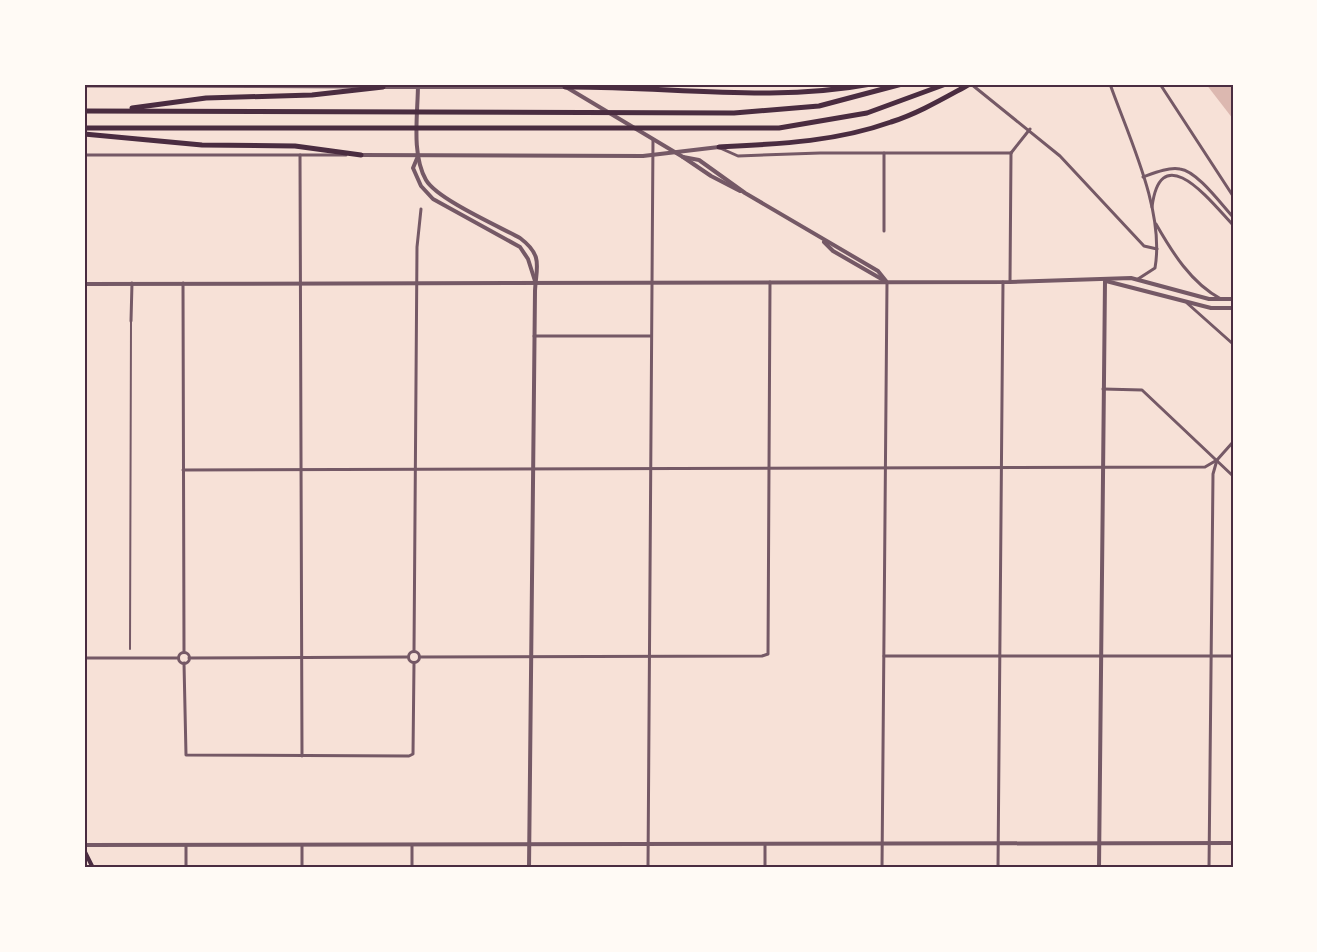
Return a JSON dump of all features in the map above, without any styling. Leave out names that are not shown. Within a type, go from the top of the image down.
[{"type":"highway","points":[[563,85],[788,94],[834,91],[871,84]]},
{"type":"highway","points":[[84,111],[734,113],[812,107],[902,84]]},
{"type":"highway","points":[[84,128],[779,128],[867,113],[946,84]]},
{"type":"highway","points":[[719,147],[802,142],[848,135],[907,116],[970,84]]},
{"type":"highway","points":[[122,111],[154,103],[206,98],[312,95],[383,87]]},
{"type":"highway","points":[[84,134],[202,145],[295,147],[361,155]]},
{"type":"main road","points":[[84,850],[93,868]]},
{"type":"street","points":[[970,84],[1030,129],[1060,156],[1144,246],[1157,249]]},
{"type":"street","points":[[1110,84],[1143,177],[1155,222],[1157,249],[1155,268],[1138,279]]},
{"type":"street","points":[[1160,84],[1233,196]]},
{"type":"street","points":[[418,85],[418,156],[424,176],[435,190],[526,242],[538,265],[539,273],[535,282]]},
{"type":"street","points":[[84,86],[563,85],[653,141],[683,157],[699,160],[745,193],[824,241],[833,251],[887,282]]},
{"type":"street","points":[[1010,282],[1011,153],[1030,129]]},
{"type":"street","points":[[648,868],[653,141]]},
{"type":"street","points":[[84,154],[418,156],[652,154],[719,147],[738,156],[1011,153]]},
{"type":"street","points":[[884,153],[884,231]]},
{"type":"street","points":[[300,155],[302,756]]},
{"type":"street","points":[[418,156],[413,163],[413,168],[424,190],[433,199],[520,247],[528,259],[535,282],[529,868]]},
{"type":"street","points":[[1143,177],[1169,169],[1182,169],[1196,178],[1233,217]]},
{"type":"street","points":[[1152,209],[1155,191],[1160,183],[1168,177],[1179,176],[1190,180],[1233,225]]},
{"type":"street","points":[[420,657],[414,663],[414,754],[186,755],[184,663],[189,658],[408,657],[414,651],[417,283],[418,226],[421,209]]},
{"type":"street","points":[[1155,222],[1173,255],[1206,290],[1222,300]]},
{"type":"street","points":[[84,284],[1010,282],[1105,281],[1112,278],[1138,279],[1198,296],[1222,300],[1233,299]]},
{"type":"street","points":[[1105,281],[1113,285],[1211,308],[1232,309]]},
{"type":"street","points":[[1099,868],[1105,281]]},
{"type":"street","points":[[414,651],[420,657],[762,656],[768,654],[770,282]]},
{"type":"street","points":[[882,868],[887,282]]},
{"type":"street","points":[[998,868],[1004,282]]},
{"type":"street","points":[[183,283],[184,652],[189,658]]},
{"type":"street","points":[[130,649],[132,284]]},
{"type":"street","points":[[1186,302],[1233,344]]},
{"type":"street","points":[[534,336],[651,336]]},
{"type":"street","points":[[1103,389],[1142,390],[1233,476]]},
{"type":"street","points":[[183,470],[1206,467],[1217,460],[1233,442]]},
{"type":"street","points":[[1209,868],[1213,474],[1217,460]]},
{"type":"street","points":[[178,658],[184,652]]},
{"type":"street","points":[[884,656],[1233,656]]},
{"type":"street","points":[[408,657],[414,663]]},
{"type":"street","points":[[84,658],[178,658],[184,663]]},
{"type":"street","points":[[84,845],[1233,843]]},
{"type":"street","points":[[765,844],[765,868]]},
{"type":"street","points":[[412,845],[412,868]]},
{"type":"street","points":[[186,846],[186,868]]},
{"type":"street","points":[[302,846],[302,868]]},
{"type":"shaded area","points":[[1206,84],[1233,84],[1233,119]]}]
